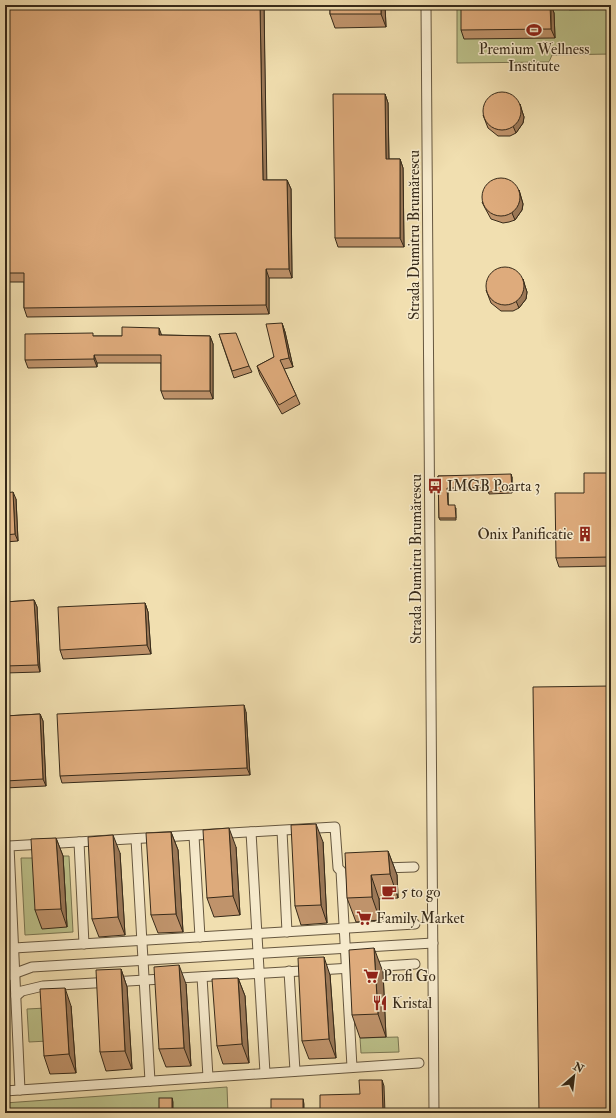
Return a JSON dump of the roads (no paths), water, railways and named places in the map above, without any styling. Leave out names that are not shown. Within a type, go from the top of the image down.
[{"type":"street","name":"Strada Dumitru Brumărescu","points":[[426,5],[434,1113]]},
{"type":"street","points":[[20,1090],[14,948],[8,878],[9,846],[335,827],[338,868],[344,870],[344,928],[352,1067]]},
{"type":"street","points":[[282,830],[287,932]]},
{"type":"street","points":[[251,832],[265,1074]]},
{"type":"street","points":[[194,836],[200,937]]},
{"type":"street","points":[[136,839],[150,1081]]},
{"type":"street","points":[[79,842],[84,944]]},
{"type":"street","points":[[377,869],[414,867]]},
{"type":"street","points":[[14,948],[415,924]]},
{"type":"street","points":[[5,977],[32,967],[433,943]]},
{"type":"street","points":[[16,996],[22,991],[43,986],[415,964]]},
{"type":"street","points":[[289,971],[295,1072]]},
{"type":"street","points":[[202,976],[208,1077]]},
{"type":"street","points":[[5,1091],[419,1063]]},
{"type":"place","name":"Premium Wellness Institute","points":[[534,30]]},
{"type":"place","name":"IMGB Poarta 3","points":[[435,486]]},
{"type":"place","name":"Onix Panificatie","points":[[585,534]]},
{"type":"place","name":"5 to go","points":[[389,892]]},
{"type":"place","name":"Family Market","points":[[364,918]]},
{"type":"place","name":"Profi Go","points":[[371,976]]},
{"type":"place","name":"Kristal","points":[[380,1003]]}]
